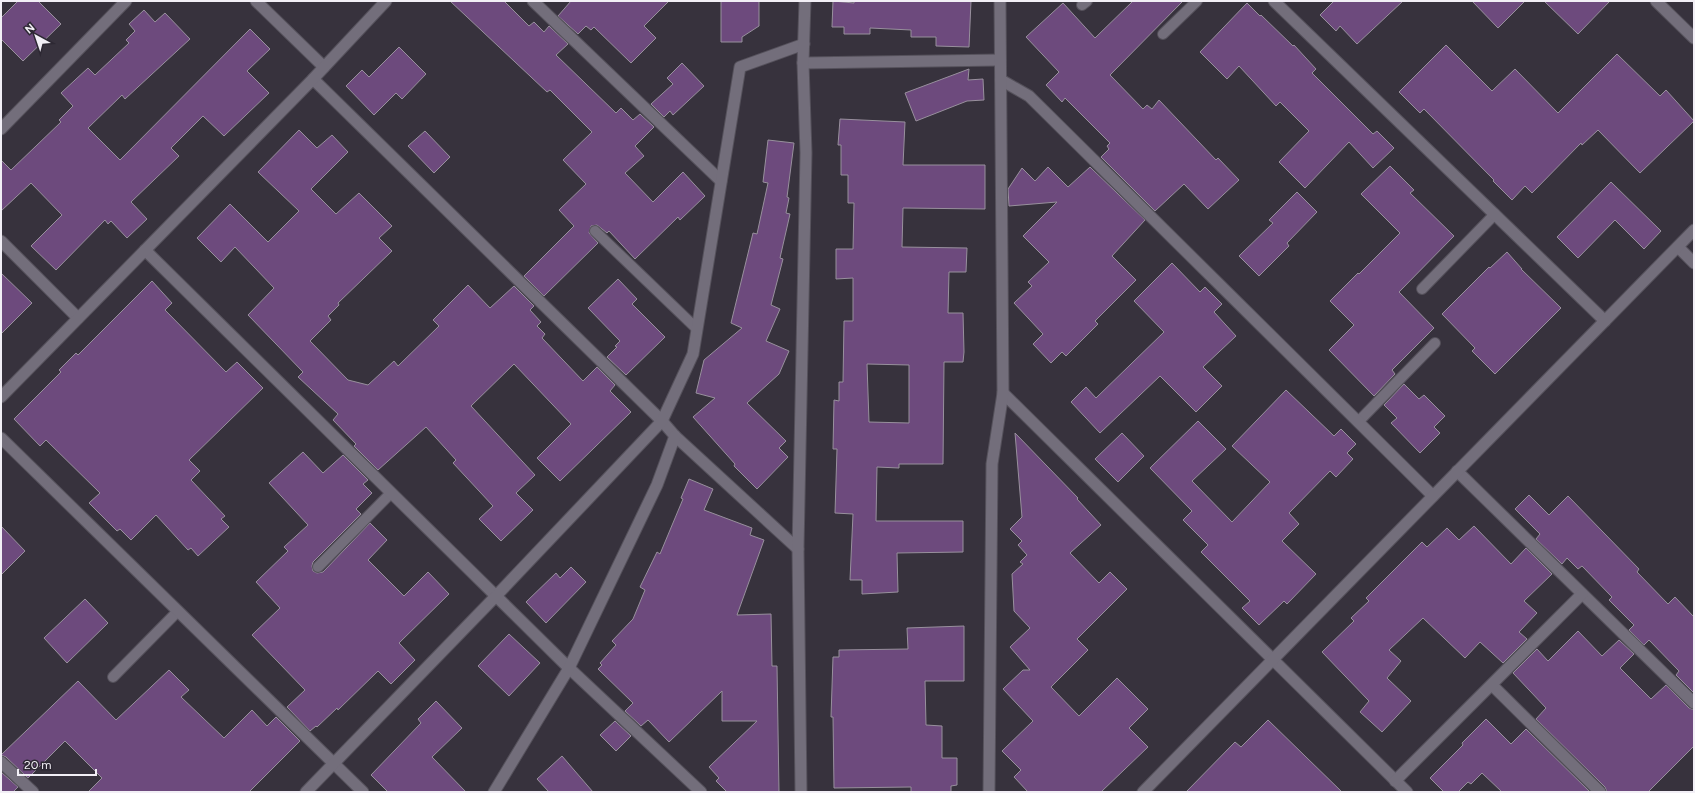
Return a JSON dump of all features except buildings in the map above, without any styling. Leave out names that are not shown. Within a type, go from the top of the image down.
[{"type":"street","points":[[1,129],[126,1]]},
{"type":"street","points":[[256,1],[324,67]]},
{"type":"street","points":[[1,397],[324,67],[386,1]]},
{"type":"street","points":[[533,1],[721,181]]},
{"type":"street","points":[[801,792],[798,549],[806,153],[803,63],[805,1]]},
{"type":"street","points":[[988,792],[992,464],[1002,393],[1002,80],[1000,60],[1000,1]]},
{"type":"street","points":[[1274,1],[1605,321]]},
{"type":"street","points":[[1656,1],[1694,38]]},
{"type":"street","points":[[306,792],[496,596],[662,421],[693,354],[740,66],[804,44]]},
{"type":"street","points":[[803,63],[1000,60]]},
{"type":"street","points":[[312,79],[662,421],[675,436],[798,549]]},
{"type":"street","points":[[1002,80],[1028,96],[1433,496]]},
{"type":"street","points":[[1143,792],[1694,230]]},
{"type":"street","points":[[1,241],[78,318]]},
{"type":"street","points":[[1678,247],[1694,263]]},
{"type":"street","points":[[145,250],[569,668],[701,792]]},
{"type":"street","points":[[1002,393],[1407,792]]},
{"type":"street","points":[[494,792],[569,668],[657,485],[675,436]]},
{"type":"street","points":[[1,438],[363,792]]},
{"type":"street","points":[[1457,471],[1694,703]]},
{"type":"street","points":[[1396,781],[1582,594]]},
{"type":"street","points":[[1492,685],[1600,792]]},
{"type":"street","points":[[1,762],[33,792]]},
{"type":"lane","points":[[1163,34],[1197,1]]},
{"type":"lane","points":[[1422,289],[1495,214]]},
{"type":"lane","points":[[595,231],[697,329]]},
{"type":"lane","points":[[1358,422],[1435,343]]},
{"type":"lane","points":[[318,567],[391,493]]},
{"type":"lane","points":[[112,677],[178,611]]}]
